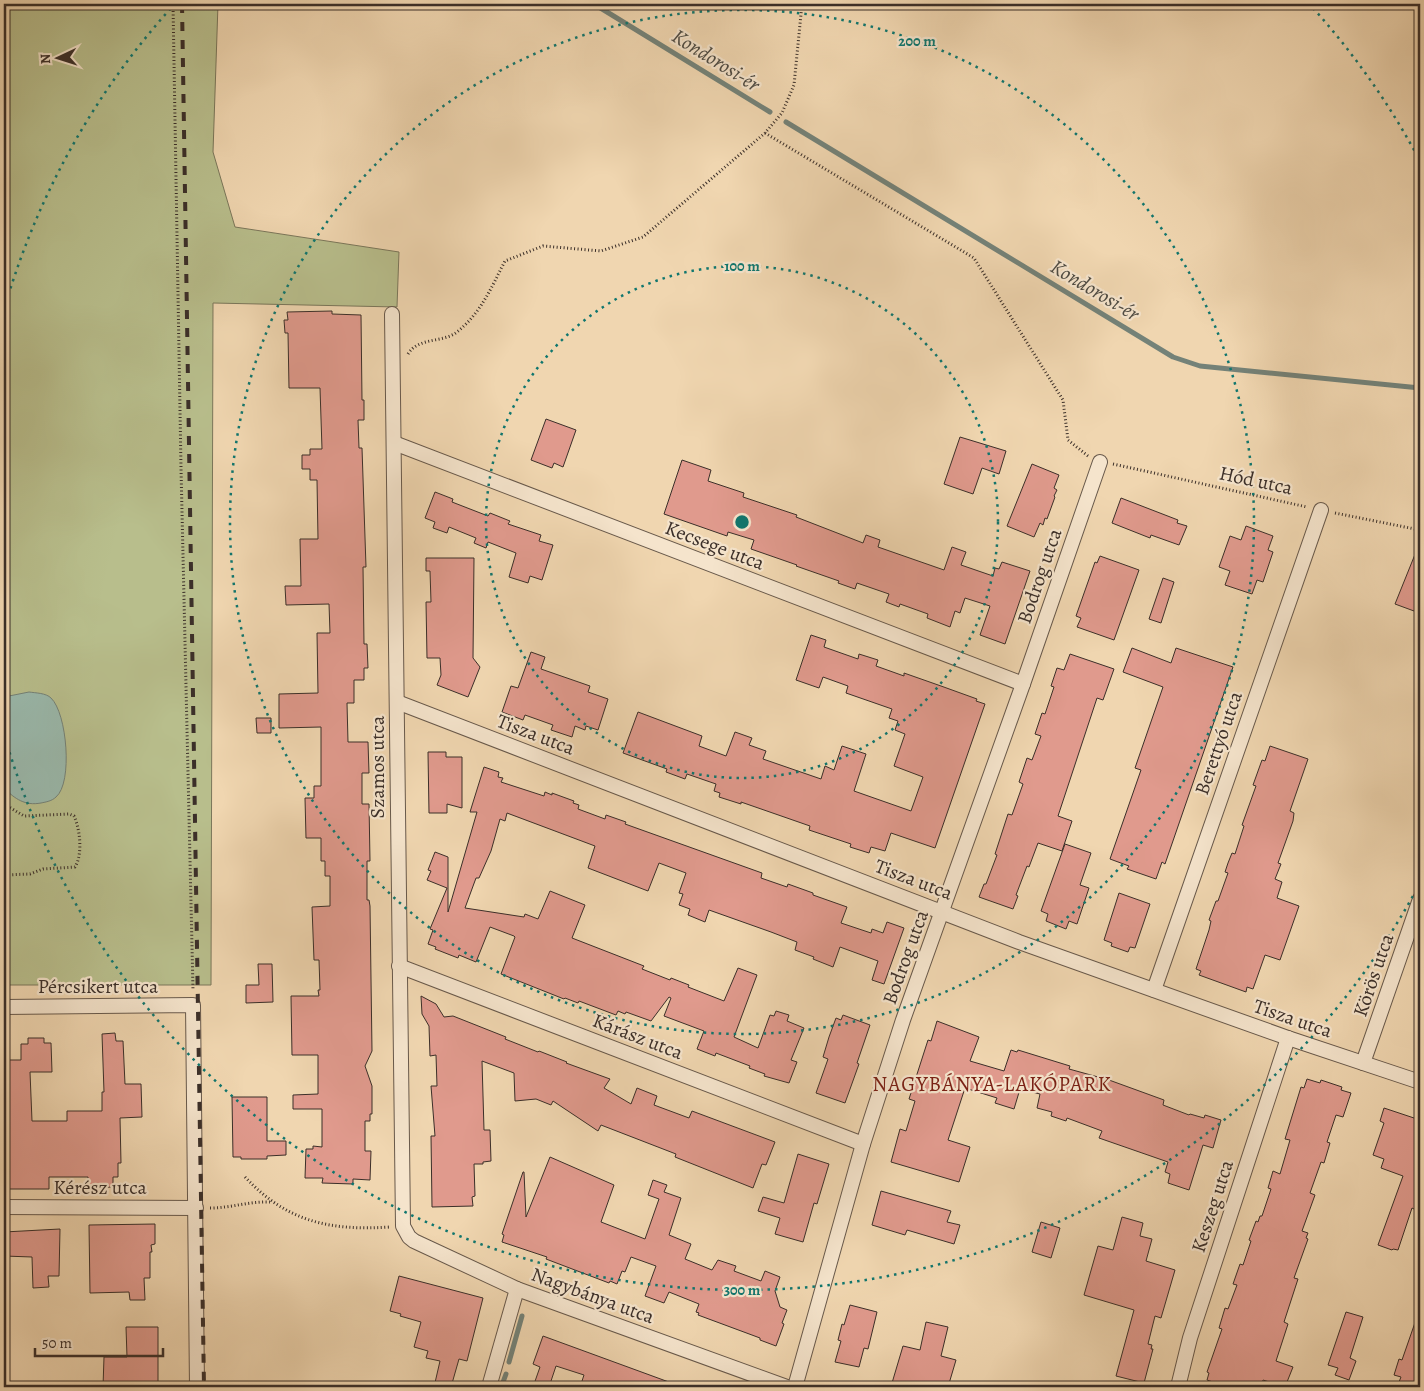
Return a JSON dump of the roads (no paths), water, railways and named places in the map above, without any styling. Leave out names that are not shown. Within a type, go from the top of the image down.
[{"type":"street","name":"Szamos utca","points":[[392,314],[402,1223]]},
{"type":"street","name":"Kecsege utca","points":[[394,443],[1023,684]]},
{"type":"street","name":"Bodrog utca","points":[[795,1387],[863,1144],[904,1020],[1100,462]]},
{"type":"street","name":"Berettyó utca","points":[[1154,990],[1321,510]]},
{"type":"street","name":"Tisza utca","points":[[397,702],[1019,942],[1288,1038],[1420,1082]]},
{"type":"street","name":"Körös utca","points":[[1363,1063],[1420,900]]},
{"type":"street","name":"Kárász utca","points":[[399,966],[863,1144]]},
{"type":"street","name":"Pércsikert utca","points":[[4,1007],[194,1005],[196,1208]]},
{"type":"street","name":"Keszeg utca","points":[[1178,1387],[1190,1338],[1288,1038]]},
{"type":"street","name":"Kérész utca","points":[[4,1207],[196,1208]]},
{"type":"street","points":[[196,1208],[197,1387]]},
{"type":"street","name":"Nagybánya utca","points":[[402,1223],[405,1232],[414,1241],[516,1289],[787,1387]]},
{"type":"street","points":[[489,1387],[516,1289]]},
{"type":"waterway","name":"Kondorosi-ér","points":[[594,4],[770,112]]},
{"type":"waterway","name":"Kondorosi-ér","points":[[786,122],[1173,357],[1200,366],[1420,388]]},
{"type":"waterway","points":[[509,1362],[522,1316]]},
{"type":"waterway","points":[[502,1385],[506,1374]]},
{"type":"railway","points":[[182,4],[204,1387]]},
{"type":"district","name":"NAGYBÁNYA-LAKÓPARK","points":[[992,1084]]}]
